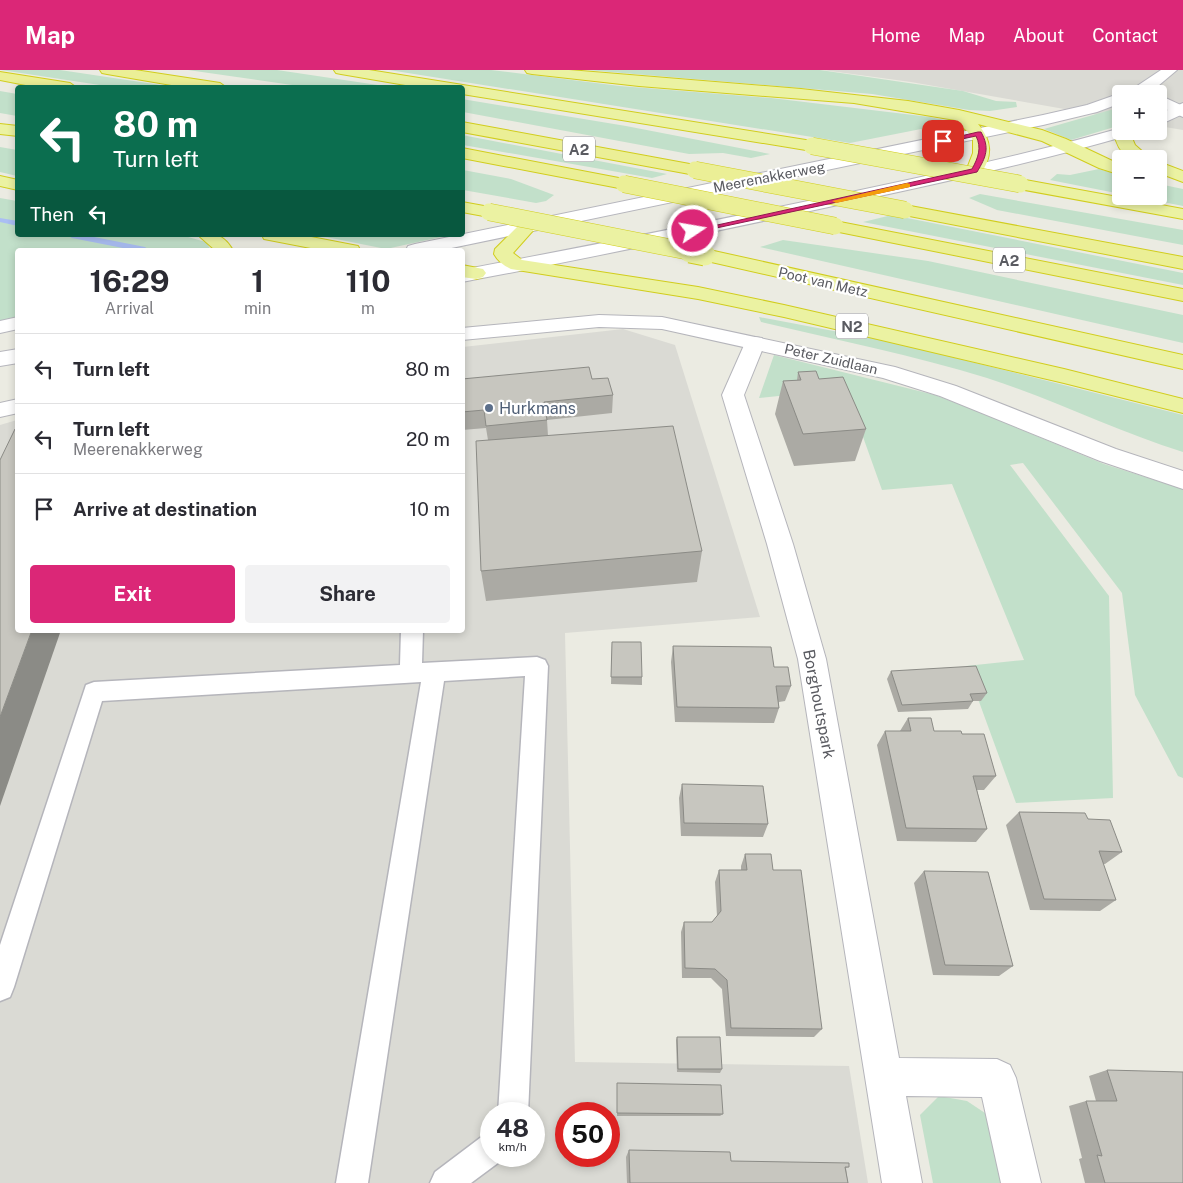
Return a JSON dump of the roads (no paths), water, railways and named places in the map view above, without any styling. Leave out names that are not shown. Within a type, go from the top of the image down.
[{"type":"highway","points":[[107,70],[201,85]]},
{"type":"highway","points":[[341,70],[435,85]]},
{"type":"highway","points":[[532,70],[608,79],[781,91],[863,100],[958,115],[1044,136],[1112,166]]},
{"type":"highway","points":[[0,76],[52,85]]},
{"type":"highway","points":[[465,89],[812,146],[1183,214]]},
{"type":"highway","points":[[958,115],[978,134],[983,144],[980,160],[974,171]]},
{"type":"highway","name":"A2","points":[[465,128],[1183,263]]},
{"type":"highway","points":[[0,129],[15,131]]},
{"type":"highway","points":[[1123,140],[1130,150]]},
{"type":"highway","name":"A2","points":[[465,154],[1183,295]]},
{"type":"highway","points":[[1167,170],[1183,179]]},
{"type":"highway","points":[[1167,178],[1183,179]]},
{"type":"highway","points":[[0,181],[15,184]]},
{"type":"highway","name":"Poot van Metz","points":[[465,208],[706,255],[1183,362]]},
{"type":"highway","points":[[518,265],[506,258],[503,254],[504,248],[528,226]]},
{"type":"highway","points":[[210,237],[220,243],[223,248]]},
{"type":"highway","points":[[281,237],[340,248]]},
{"type":"highway","name":"N2","points":[[518,265],[698,293],[784,311],[1064,376],[1183,406]]},
{"type":"main road","points":[[1153,85],[1170,70]]},
{"type":"main road","points":[[1167,100],[1182,108]]},
{"type":"main road","name":"Meerenakkerweg","points":[[424,248],[978,134],[1084,111],[1112,101]]},
{"type":"main road","points":[[1167,103],[1182,108]]},
{"type":"main road","points":[[1167,116],[1182,108]]},
{"type":"main road","points":[[467,273],[600,250],[974,171],[1112,135]]},
{"type":"main road","name":"Peter Zuidlaan","points":[[465,334],[564,324],[624,321],[662,323],[887,372],[948,391],[1005,412],[1108,455],[1183,480]]},
{"type":"main road","points":[[0,327],[15,323]]},
{"type":"main road","name":"Borghoutspark","points":[[755,342],[733,395],[780,544],[812,659],[902,1183]]},
{"type":"main road","points":[[0,359],[15,356]]},
{"type":"main road","points":[[0,410],[15,407]]},
{"type":"main road","points":[[885,1077],[997,1078],[1021,1183]]},
{"type":"lane","points":[[352,1183],[423,672],[413,633]]},
{"type":"lane","points":[[0,987],[94,692],[537,666],[514,1102]]},
{"type":"lane","points":[[446,1183],[480,1157]]},
{"type":"waterway","points":[[0,220],[15,223]]},
{"type":"waterway","points":[[82,237],[135,248]]},
{"type":"place","name":"Hurkmans","points":[[489,408]]}]
